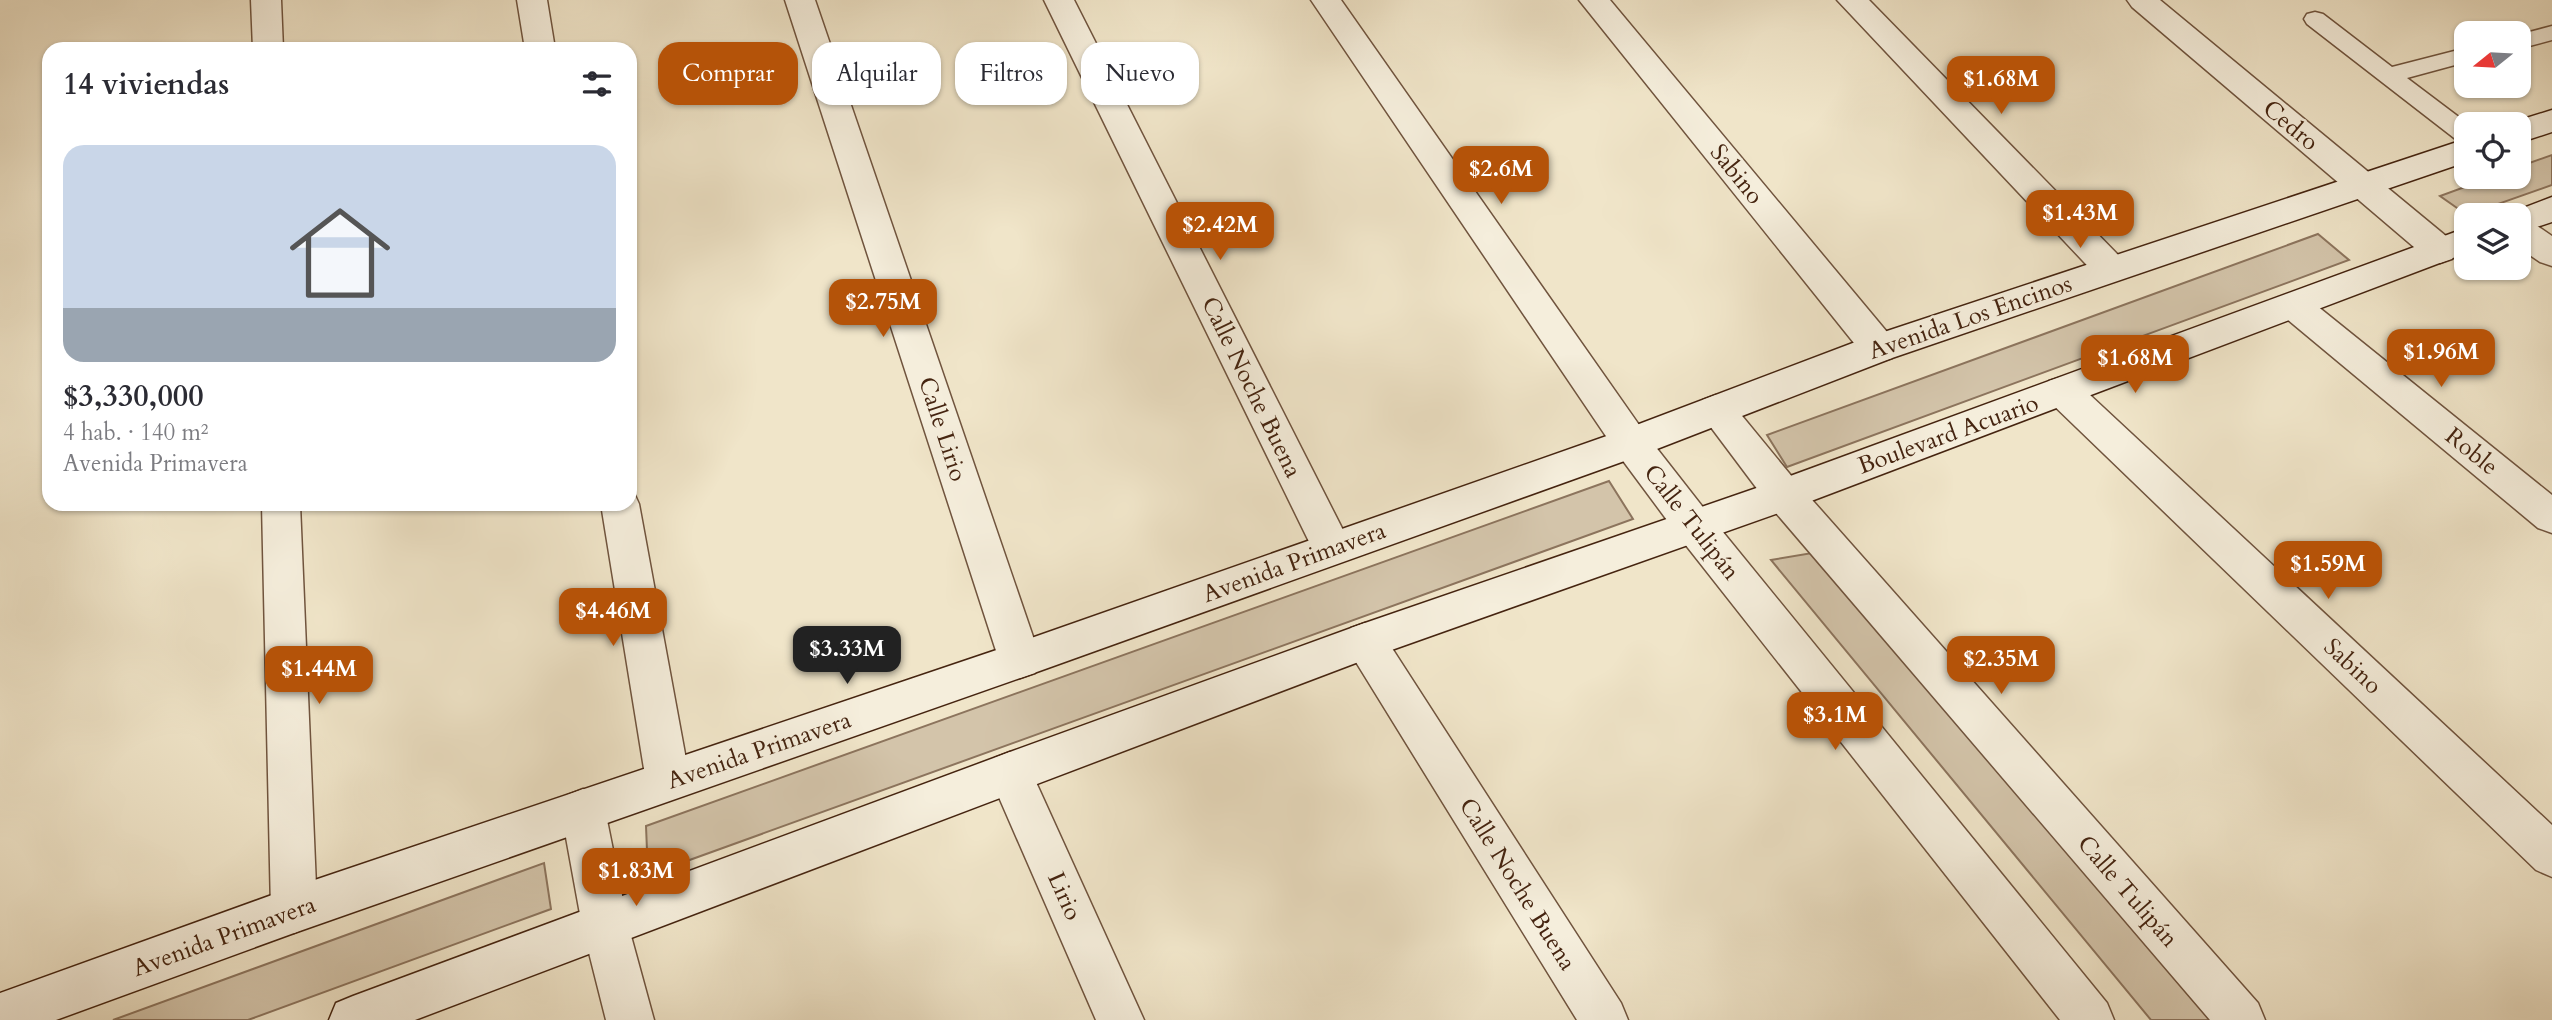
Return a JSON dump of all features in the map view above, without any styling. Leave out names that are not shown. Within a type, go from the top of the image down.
[{"type":"street","points":[[266,0],[268,42]]},
{"type":"street","points":[[532,0],[539,42]]},
{"type":"street","name":"Calle Lirio","points":[[800,0],[1020,660]]},
{"type":"street","name":"Calle Noche Buena","points":[[1059,0],[1332,548]]},
{"type":"street","name":"Calle Tulipán","points":[[1326,0],[1631,443],[1695,527],[2091,1020]]},
{"type":"street","name":"Sabino","points":[[1594,0],[1880,348]]},
{"type":"street","points":[[1852,0],[2111,269]]},
{"type":"street","name":"Cedro","points":[[2142,0],[2361,185],[2453,245]]},
{"type":"street","points":[[2531,128],[2552,121]]},
{"type":"street","name":"Avenida Los Encinos","points":[[1716,410],[1880,348],[2454,154]]},
{"type":"street","points":[[2531,216],[2552,209]]},
{"type":"street","points":[[2531,239],[2552,254]]},
{"type":"street","name":"Boulevard Acuario","points":[[1784,495],[2453,245]]},
{"type":"street","name":"Roble","points":[[2294,306],[2552,517]]},
{"type":"street","name":"Sabino","points":[[2062,391],[2552,855]]},
{"type":"street","name":"Avenida Primavera","points":[[0,1017],[294,911],[1020,660],[1631,443],[1716,410]]},
{"type":"street","name":"Calle Tulipán","points":[[1716,410],[1784,495],[2241,1020]]},
{"type":"street","points":[[353,1020],[1365,641],[1784,495]]},
{"type":"street","points":[[281,511],[294,911]]},
{"type":"street","points":[[621,511],[668,781]]},
{"type":"street","name":"Calle Noche Buena","points":[[1365,641],[1604,1020]]},
{"type":"street","name":"Lirio","points":[[1010,772],[1120,1020]]},
{"type":"street","points":[[583,810],[605,925],[630,1020]]},
{"type":"lane","points":[[2315,19],[2454,126]]},
{"type":"lane","points":[[2531,39],[2552,33]]},
{"type":"lane","points":[[2389,75],[2454,58]]},
{"type":"shaded area","points":[[2552,155],[2552,185],[2501,203],[2454,203],[2454,206],[2440,196],[2459,189],[2531,189],[2531,162]]},
{"type":"shaded area","points":[[2318,234],[2349,260],[1787,467],[1767,435]]},
{"type":"shaded area","points":[[1609,481],[1633,519],[648,875],[646,826]]},
{"type":"shaded area","points":[[1818,552],[2211,1020],[2151,1020],[1771,560]]},
{"type":"shaded area","points":[[544,863],[551,909],[248,1020],[113,1020]]}]
